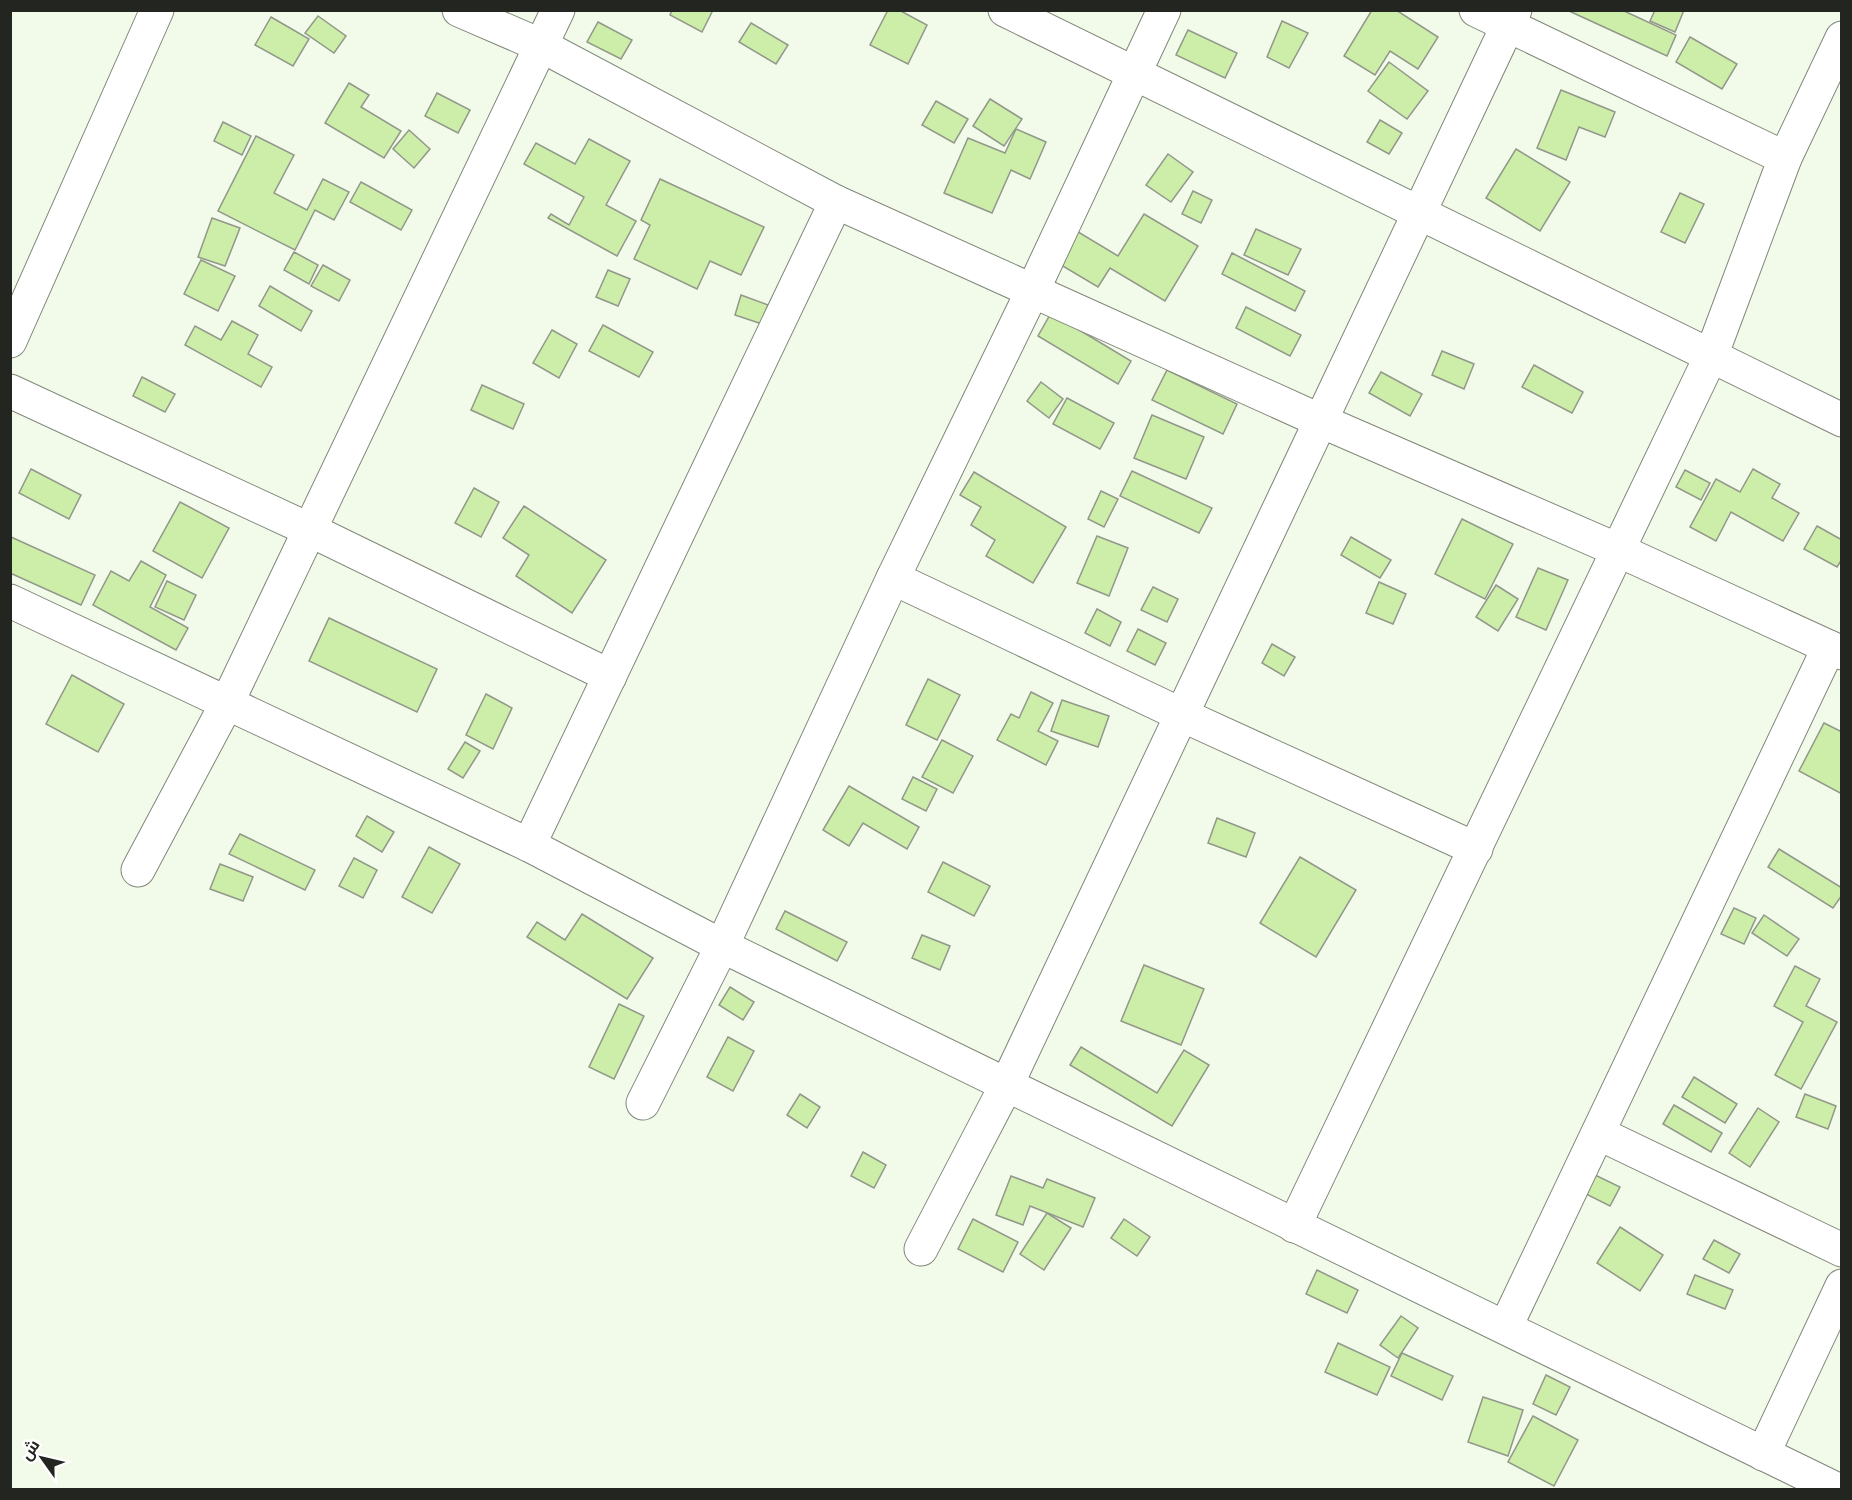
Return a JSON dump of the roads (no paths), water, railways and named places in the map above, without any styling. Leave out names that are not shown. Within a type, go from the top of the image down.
[{"type":"street","points":[[10,341],[157,10]]},
{"type":"street","points":[[459,10],[542,46],[836,202],[1321,421],[1620,551],[1835,650],[1506,1326]]},
{"type":"street","points":[[138,870],[227,704],[558,10]]},
{"type":"street","points":[[1005,10],[1842,420]]},
{"type":"street","points":[[643,1103],[722,946],[892,578],[1032,292],[1164,10]]},
{"type":"street","points":[[1476,10],[1511,18],[1785,158]]},
{"type":"street","points":[[921,1249],[1007,1084],[1511,18]]},
{"type":"street","points":[[1294,1226],[1620,551],[1711,356],[1785,158],[1842,38]]},
{"type":"street","points":[[529,845],[836,202]]},
{"type":"street","points":[[10,391],[310,530],[610,676]]},
{"type":"street","points":[[892,578],[1182,715],[1476,849]]},
{"type":"street","points":[[10,601],[529,845],[722,946],[1294,1226],[1506,1326],[1838,1490]]},
{"type":"street","points":[[1598,1133],[1842,1250]]},
{"type":"street","points":[[1763,1454],[1842,1286]]}]
